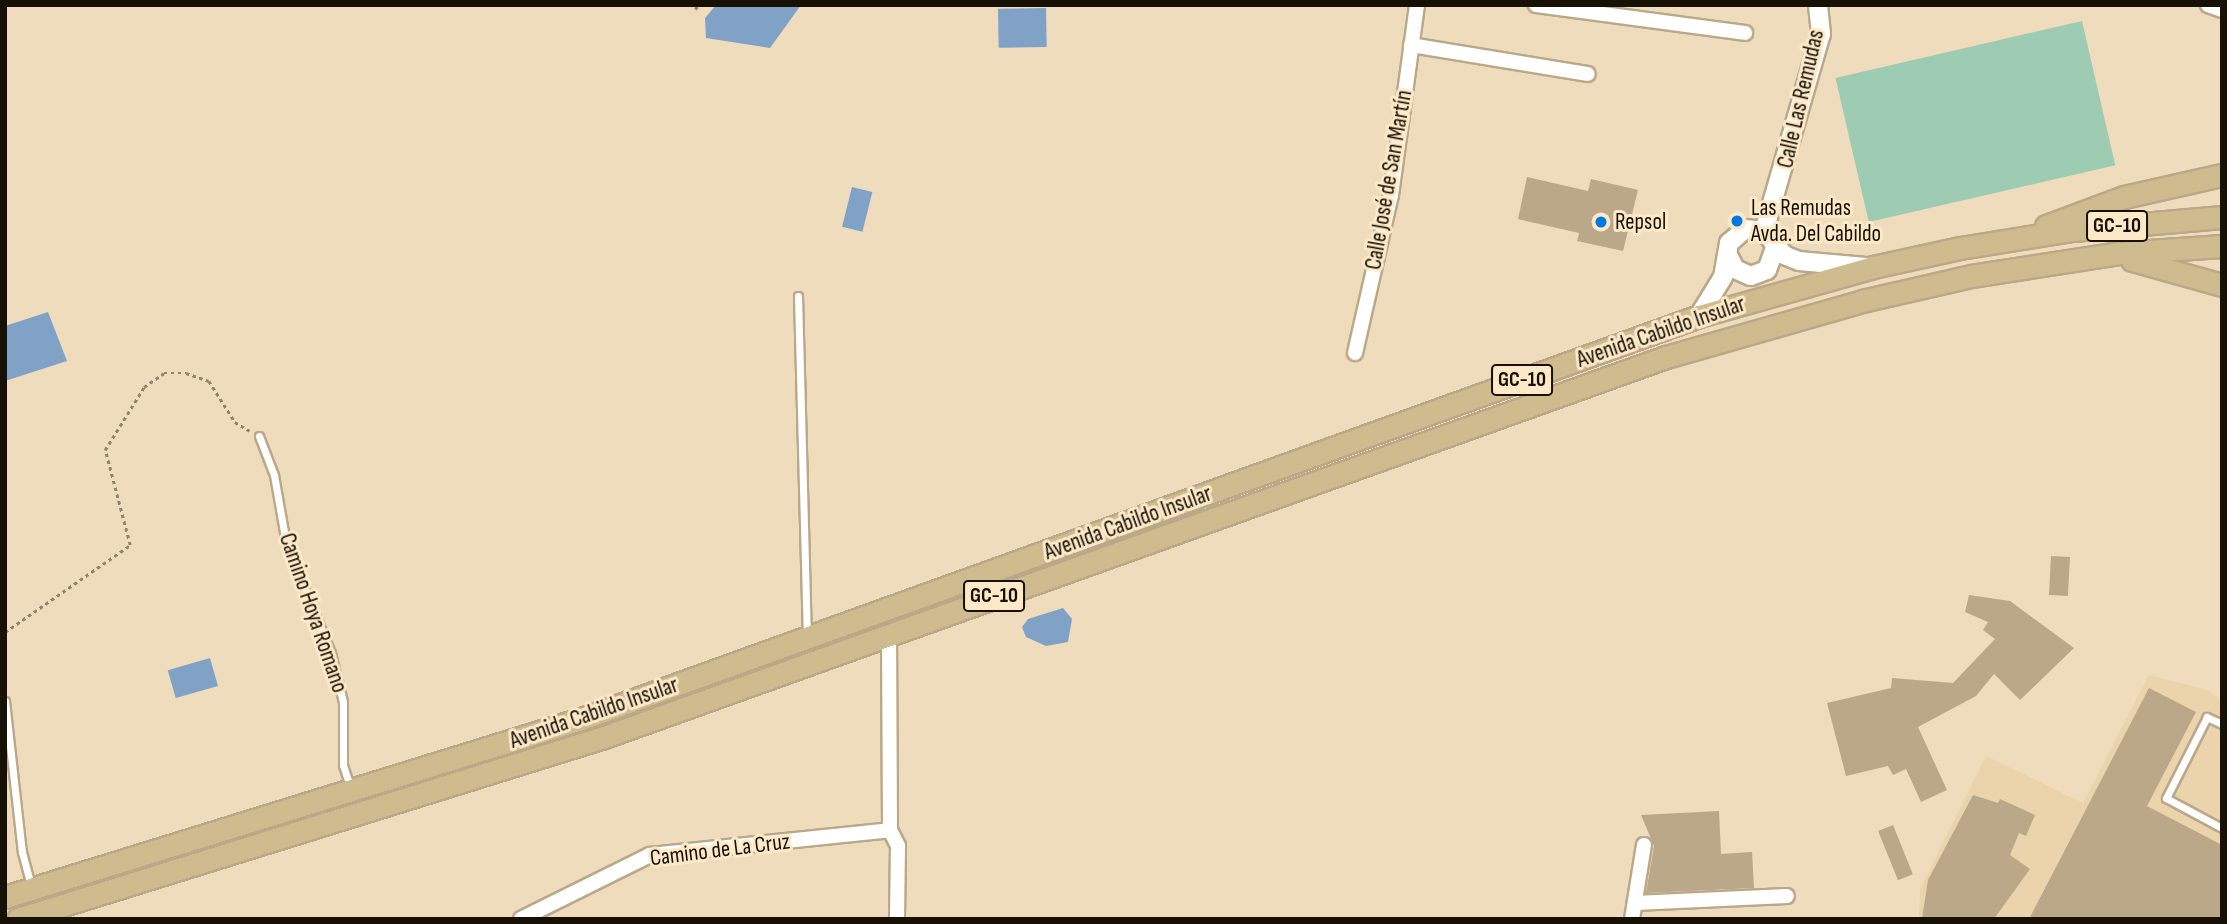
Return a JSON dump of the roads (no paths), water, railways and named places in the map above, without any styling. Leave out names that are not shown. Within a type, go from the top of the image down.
[{"type":"main road","points":[[2018,237],[2124,197],[2222,175]]},
{"type":"main road","name":"Avenida Cabildo Insular","points":[[5,897],[352,792],[581,719],[1699,316],[1873,267],[2018,237],[2222,217]]},
{"type":"main road","name":"Avenida Cabildo Insular","points":[[18,919],[47,915],[604,737],[1666,357],[1862,301],[2056,261],[2222,246]]},
{"type":"main road","points":[[2056,261],[2121,258],[2222,285]]},
{"type":"street","name":"Calle José de San Martín","points":[[1355,353],[1391,195],[1417,5]]},
{"type":"street","points":[[1536,5],[1745,33]]},
{"type":"street","name":"Calle Las Remudas","points":[[1764,232],[1821,34],[1818,5]]},
{"type":"street","points":[[2208,5],[2222,9]]},
{"type":"street","points":[[1411,45],[1588,74]]},
{"type":"street","points":[[1699,316],[1714,296],[1736,233],[1755,228],[1764,232],[1775,247],[1799,261],[1873,267]]},
{"type":"street","points":[[1728,255],[1735,269],[1751,276],[1767,270],[1775,247]]},
{"type":"street","points":[[889,634],[890,830],[898,846],[897,919]]},
{"type":"street","name":"Camino de La Cruz","points":[[521,919],[650,855],[890,830]]},
{"type":"street","points":[[1632,919],[1644,845]]},
{"type":"street","points":[[1635,903],[1787,897]]},
{"type":"lane","points":[[798,296],[808,639]]},
{"type":"lane","name":"Camino Hoya Romano","points":[[259,436],[274,475],[286,542],[331,653],[343,702],[343,765],[352,792]]},
{"type":"lane","points":[[5,701],[22,852],[33,889]]},
{"type":"lane","points":[[2222,724],[2207,716],[2166,798],[2222,828]]},
{"type":"water","points":[[716,5],[801,5],[770,48],[706,38],[705,18]]},
{"type":"water","points":[[1046,8],[1047,47],[999,48],[998,9]]},
{"type":"water","points":[[852,187],[872,192],[862,232],[842,227]]},
{"type":"water","points":[[48,312],[67,361],[5,381],[5,326]]},
{"type":"water","points":[[1063,608],[1072,619],[1068,642],[1046,646],[1026,637],[1022,627],[1028,619]]},
{"type":"water","points":[[210,658],[218,686],[176,698],[168,670]]},
{"type":"place","name":"Las Remudas Avda. Del Cabildo","points":[[1737,221]]},
{"type":"place","name":"Repsol","points":[[1601,222]]}]
